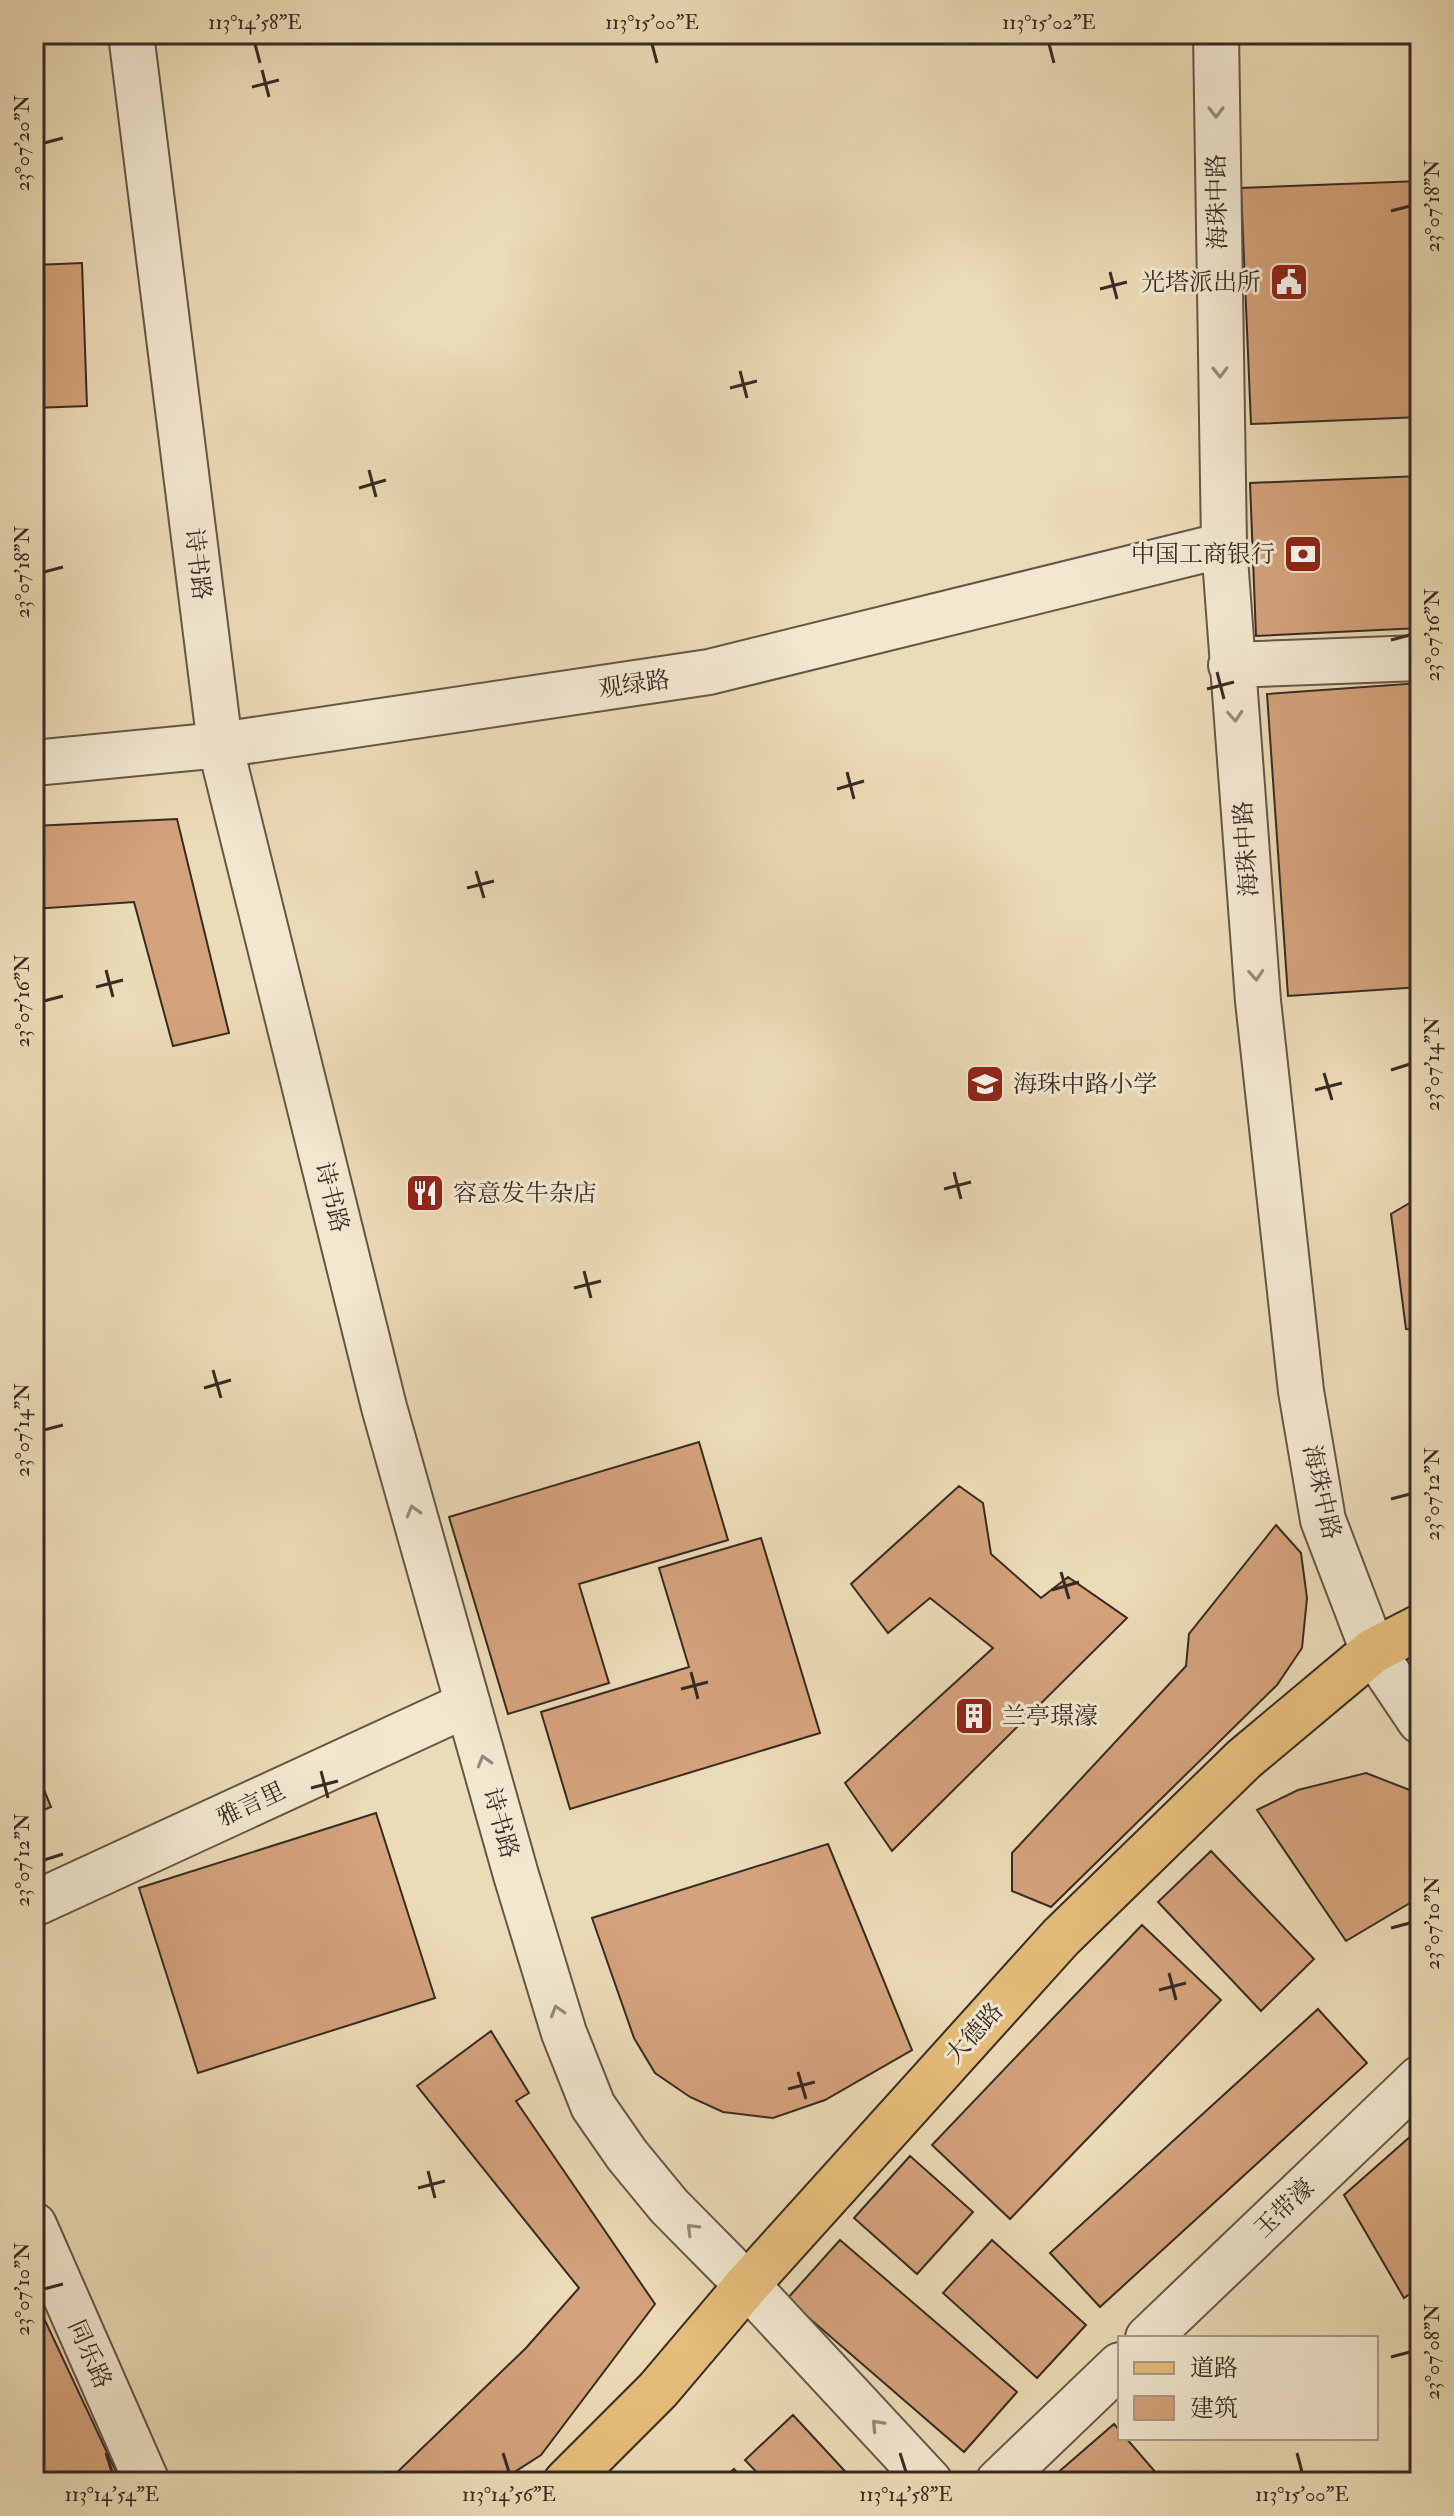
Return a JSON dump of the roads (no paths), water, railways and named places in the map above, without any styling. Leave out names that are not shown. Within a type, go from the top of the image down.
[{"type":"main road","name":"大德路","points":[[566,2482],[658,2390],[747,2285],[1061,1937],[1244,1759],[1373,1651],[1420,1627]]},
{"type":"street","name":"诗书路","points":[[131,34],[220,745],[384,1407],[516,1875],[564,2033],[593,2106],[627,2155],[669,2206],[930,2482]]},
{"type":"street","name":"海珠中路","points":[[1216,34],[1224,545],[1231,665],[1258,1001],[1301,1391],[1323,1520],[1373,1651],[1420,1721]]},
{"type":"street","name":"观绿路","points":[[34,763],[220,745],[709,672],[1224,545]]},
{"type":"street","points":[[1231,665],[1420,658]]},
{"type":"street","name":"雅言里","points":[[34,1904],[468,1704]]},
{"type":"street","name":"玉带濠","points":[[1150,2336],[1420,2078]]},
{"type":"street","name":"同乐路","points":[[34,2225],[147,2482]]},
{"type":"street","points":[[998,2482],[1118,2367]]},
{"type":"place","name":"光塔派出所","points":[[1289,282]]},
{"type":"place","name":"中国工商银行","points":[[1303,554]]},
{"type":"place","name":"海珠中路小学","points":[[985,1084]]},
{"type":"place","name":"容意发牛杂店","points":[[425,1193]]},
{"type":"place","name":"兰亭璟濠","points":[[974,1716]]}]
